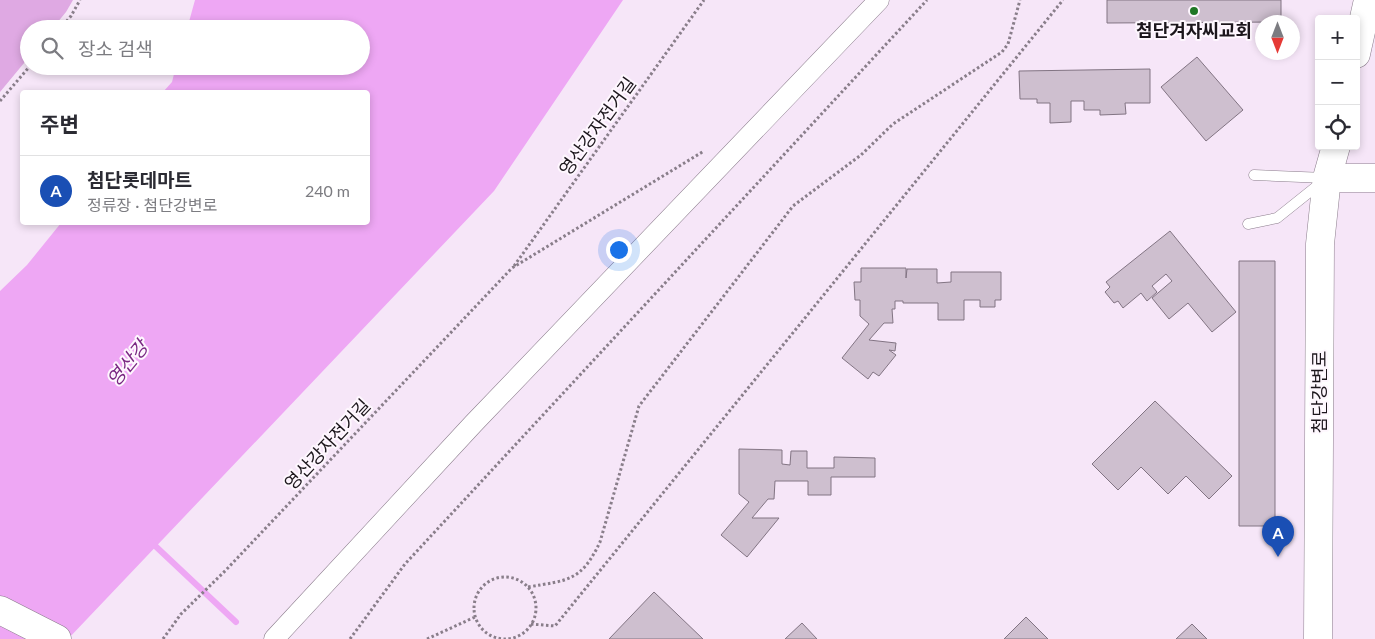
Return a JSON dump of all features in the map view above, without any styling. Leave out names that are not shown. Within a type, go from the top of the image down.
[{"type":"street","points":[[274,639],[472,424],[879,0]]},
{"type":"street","points":[[1360,36],[1368,0]]},
{"type":"street","name":"첨단강변로","points":[[1318,639],[1320,244],[1327,178],[1335,150]]},
{"type":"street","points":[[1327,178],[1375,178]]},
{"type":"street","points":[[0,610],[56,639]]},
{"type":"lane","points":[[1254,175],[1327,178]]},
{"type":"lane","points":[[1248,224],[1277,218],[1327,178]]},
{"type":"path","points":[[68,20],[80,0]]},
{"type":"path","name":"영산강자전거길","points":[[163,639],[181,614],[226,570],[512,268],[704,0]]},
{"type":"path","points":[[350,639],[406,564],[927,0]]},
{"type":"path","points":[[528,587],[576,576],[590,562],[600,542],[639,406],[793,206],[861,155],[893,124],[1002,52],[1008,44],[1020,0]]},
{"type":"path","points":[[531,624],[555,626],[1063,0]]},
{"type":"path","points":[[0,101],[22,75]]},
{"type":"path","name":"영산강자전거길","points":[[512,268],[707,150]]},
{"type":"path","points":[[499,578],[510,578],[520,581],[528,587],[536,605],[535,615],[531,624],[524,632],[516,637],[496,638],[480,626],[475,617],[476,597],[489,581],[499,578]]},
{"type":"path","points":[[427,639],[475,617]]},
{"type":"shaded area","points":[[0,0],[73,0],[59,20],[20,20],[20,68],[0,92]]},
{"type":"water","name":"영산강","points":[[195,0],[623,0],[494,191],[68,639],[0,639],[0,291],[27,265],[59,225],[370,225],[370,90],[165,90],[172,82],[174,75],[370,75],[370,20],[189,20]]},
{"type":"building","name":"첨단겨자씨교회","points":[[1107,0],[1281,0],[1281,15],[1255,15],[1255,22],[1107,23]]},
{"type":"building","points":[[1197,57],[1243,110],[1206,141],[1161,87]]},
{"type":"building","points":[[1150,69],[1150,103],[1125,103],[1126,114],[1100,115],[1100,110],[1084,110],[1084,101],[1071,101],[1071,122],[1050,123],[1050,103],[1037,103],[1037,99],[1020,99],[1019,71]]},
{"type":"building","points":[[1170,231],[1236,312],[1212,332],[1188,303],[1169,319],[1152,298],[1172,281],[1166,274],[1152,286],[1157,292],[1147,301],[1141,293],[1123,308],[1118,301],[1114,303],[1105,292],[1110,287],[1106,282]]},
{"type":"building","points":[[1239,261],[1275,261],[1275,526],[1239,526]]},
{"type":"building","points":[[861,268],[906,268],[906,278],[907,269],[937,269],[937,283],[951,282],[951,272],[1001,272],[1001,300],[995,300],[995,307],[980,307],[980,300],[964,300],[964,320],[938,320],[938,303],[903,303],[903,301],[895,301],[895,309],[892,309],[893,323],[884,323],[869,340],[896,343],[895,351],[889,350],[896,355],[879,376],[873,372],[868,379],[842,358],[869,324],[860,316],[860,300],[855,300],[854,282],[861,282]]},
{"type":"building","points":[[1155,401],[1232,476],[1209,499],[1186,476],[1168,494],[1141,467],[1118,490],[1092,464]]},
{"type":"building","points":[[739,449],[782,450],[782,464],[790,465],[791,451],[807,451],[807,468],[834,468],[834,457],[875,458],[875,477],[831,477],[831,495],[808,495],[808,481],[775,481],[774,499],[768,499],[752,518],[779,518],[747,557],[721,535],[749,502],[739,494]]},
{"type":"building","points":[[654,592],[703,639],[609,639]]},
{"type":"building","points":[[1026,617],[1048,639],[1004,639]]},
{"type":"building","points":[[802,623],[817,639],[785,639]]},
{"type":"building","points":[[1192,624],[1207,639],[1176,639]]},
{"type":"waterway","points":[[150,541],[236,622]]},
{"type":"place","name":"첨단겨자씨교회","points":[[1194,11]]},
{"type":"place","name":"첨단롯데마트","points":[[1278,557]]}]
